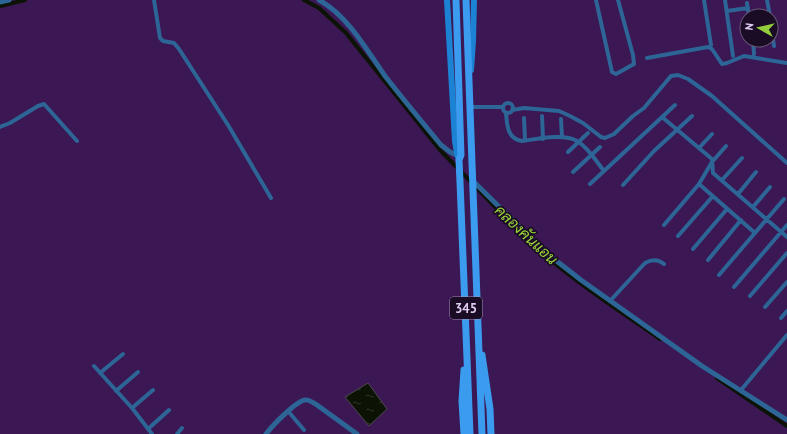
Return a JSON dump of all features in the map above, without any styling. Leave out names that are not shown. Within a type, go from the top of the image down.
[{"type":"main road","name":"345","points":[[447,0],[455,141],[459,160]]},
{"type":"main road","name":"345","points":[[456,0],[459,160],[466,324],[466,411],[470,434]]},
{"type":"main road","name":"345","points":[[466,0],[482,434]]},
{"type":"main road","name":"345","points":[[469,82],[473,48],[474,0]]},
{"type":"main road","points":[[478,338],[481,347],[491,417],[491,434]]},
{"type":"main road","points":[[464,434],[466,411]]},
{"type":"main road","points":[[481,419],[486,414],[491,417]]},
{"type":"street","points":[[0,2],[9,0]]},
{"type":"street","points":[[154,0],[160,38],[163,42],[174,43],[179,49],[228,125],[271,198]]},
{"type":"street","points":[[318,0],[342,19],[354,31],[386,76],[441,145],[459,160]]},
{"type":"street","points":[[596,0],[612,72],[616,74],[634,64],[633,55],[618,0]]},
{"type":"street","points":[[704,0],[710,45]]},
{"type":"street","points":[[725,0],[733,56]]},
{"type":"street","points":[[747,2],[748,8]]},
{"type":"street","points":[[727,11],[739,9]]},
{"type":"street","points":[[647,58],[708,47],[712,49],[722,64],[727,64],[744,56],[787,63]]},
{"type":"street","points":[[753,48],[754,54]]},
{"type":"street","points":[[506,112],[524,108],[559,111],[576,119],[601,137],[605,138],[614,134],[644,108],[671,76],[678,75],[688,79],[712,96],[787,163]]},
{"type":"street","points":[[470,107],[503,107],[505,103],[510,103],[512,105],[512,110]]},
{"type":"street","points":[[0,127],[44,104],[77,141]]},
{"type":"street","points":[[590,184],[675,104]]},
{"type":"street","points":[[503,107],[504,111],[506,112],[508,126],[512,136],[516,140],[567,137],[578,142],[604,171]]},
{"type":"street","points":[[542,116],[543,138]]},
{"type":"street","points":[[662,116],[712,159],[713,173],[787,236]]},
{"type":"street","points":[[623,184],[654,151],[692,116]]},
{"type":"street","points":[[524,118],[525,140]]},
{"type":"street","points":[[561,119],[562,137]]},
{"type":"street","points":[[568,152],[588,133]]},
{"type":"street","points":[[699,148],[712,134]]},
{"type":"street","points":[[664,225],[699,184],[712,162],[726,146]]},
{"type":"street","points":[[573,172],[600,147]]},
{"type":"street","points":[[722,180],[742,158]]},
{"type":"street","points":[[738,194],[756,172]]},
{"type":"street","points":[[473,182],[545,252],[581,280],[702,366],[787,420]]},
{"type":"street","points":[[699,184],[755,233]]},
{"type":"street","points":[[753,207],[770,187]]},
{"type":"street","points":[[678,236],[713,196]]},
{"type":"street","points":[[719,275],[784,199]]},
{"type":"street","points":[[692,249],[727,209]]},
{"type":"street","points":[[708,260],[740,220]]},
{"type":"street","points":[[734,287],[787,225]]},
{"type":"street","points":[[750,296],[787,253]]},
{"type":"street","points":[[610,301],[645,263],[656,260],[664,264]]},
{"type":"street","points":[[765,307],[787,282]]},
{"type":"street","points":[[781,318],[787,311]]},
{"type":"street","points":[[740,390],[787,336]]},
{"type":"street","points":[[100,374],[123,354]]},
{"type":"street","points":[[94,366],[132,408],[152,434]]},
{"type":"street","points":[[116,391],[138,372]]},
{"type":"street","points":[[132,408],[153,390]]},
{"type":"street","points":[[266,434],[288,411],[304,400],[310,400],[357,434]]},
{"type":"street","points":[[148,429],[169,410]]},
{"type":"street","points":[[288,411],[304,430]]},
{"type":"street","points":[[177,434],[182,428]]},
{"type":"water","points":[[368,383],[387,409],[369,426],[345,397]]},
{"type":"waterway","name":"คลองคันแอน","points":[[0,6],[25,0]]},
{"type":"waterway","name":"คลองคันแอน","points":[[304,0],[319,8],[346,33],[440,150],[473,184]]},
{"type":"waterway","name":"คลองคันแอน","points":[[478,189],[508,221],[554,263],[599,297],[660,339]]},
{"type":"waterway","name":"คลองคันแอน","points":[[717,378],[787,426]]}]
